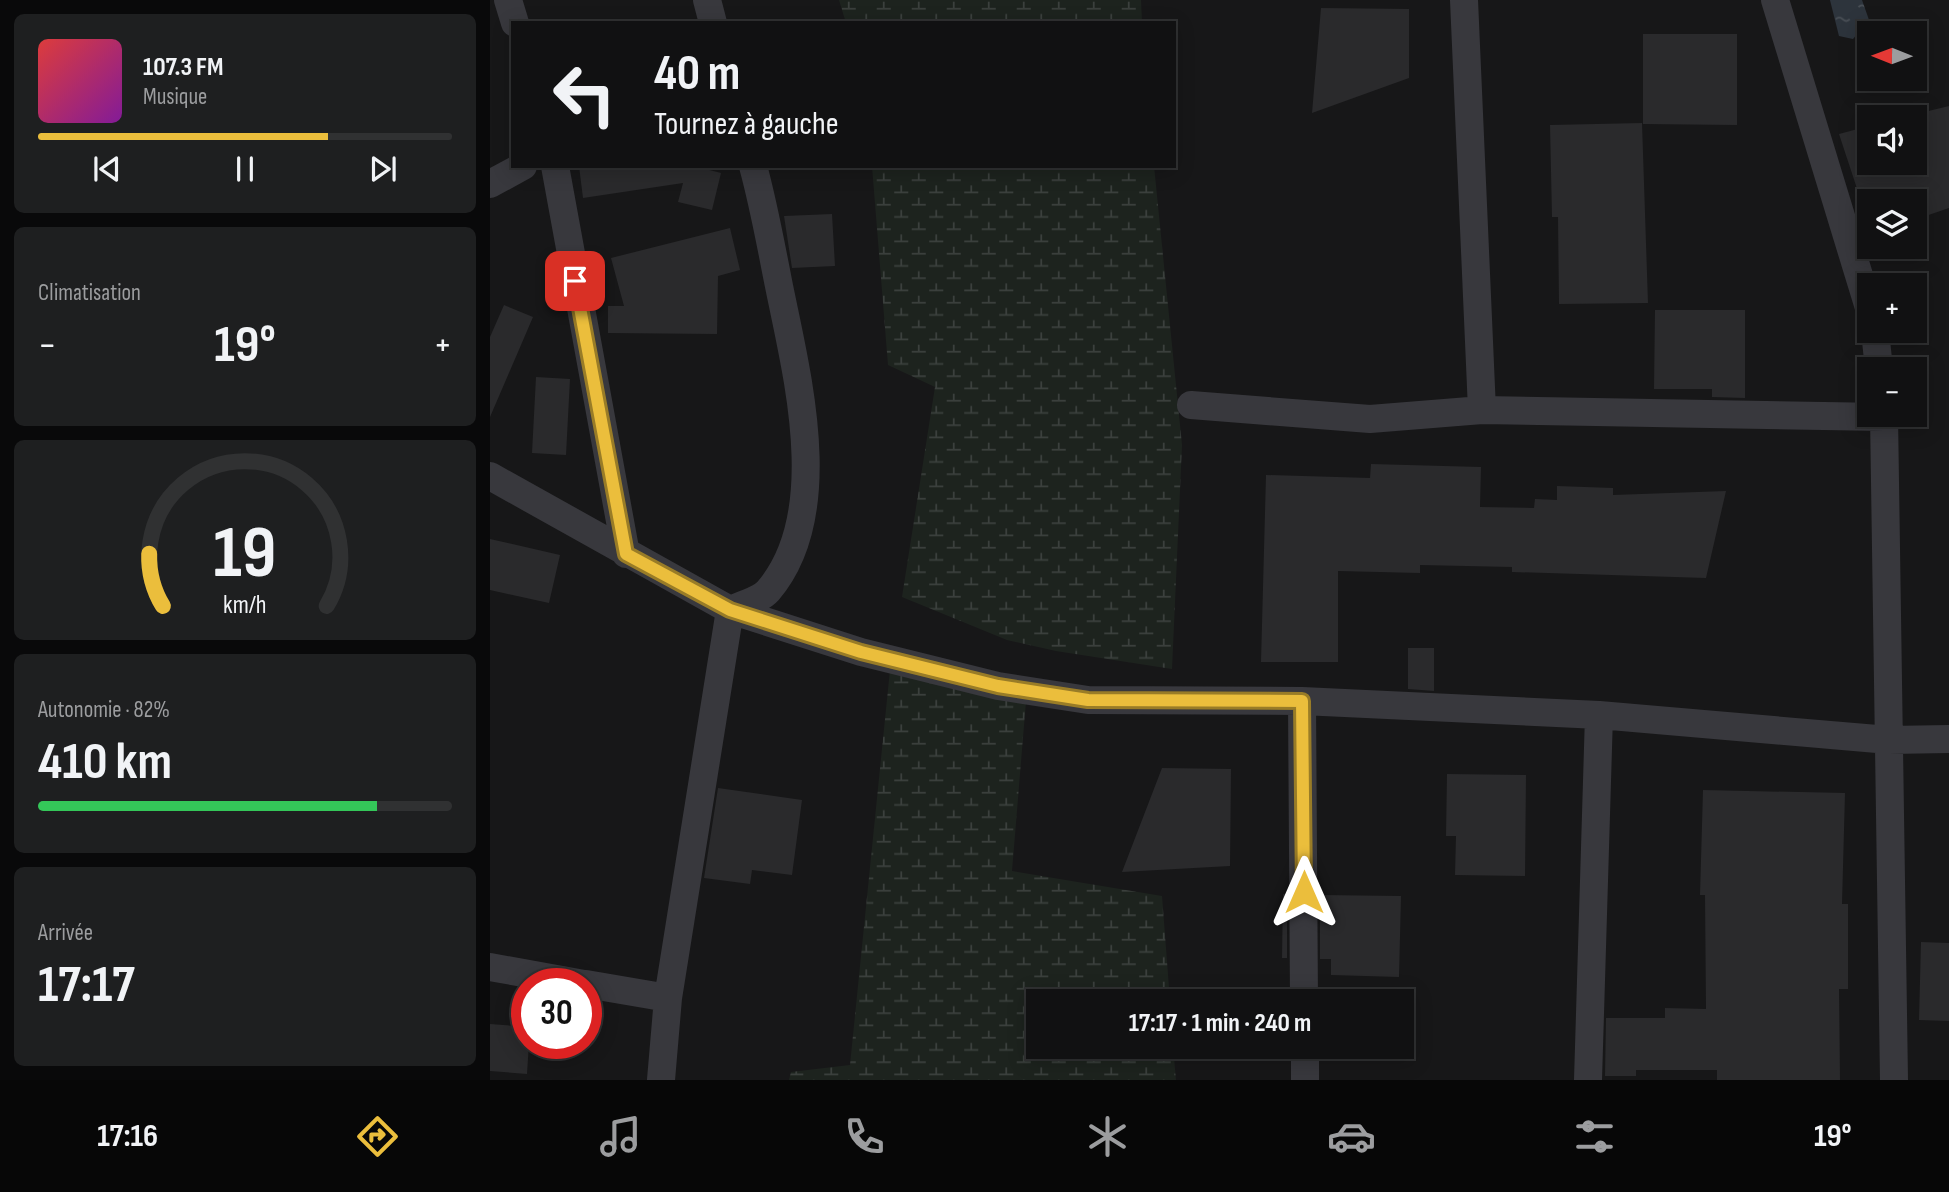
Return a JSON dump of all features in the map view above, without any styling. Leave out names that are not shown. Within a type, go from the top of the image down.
[{"type":"street","points":[[508,0],[513,21]]},
{"type":"street","points":[[707,0],[712,21]]},
{"type":"street","points":[[1464,0],[1482,410]]},
{"type":"street","points":[[1775,0],[1858,273]]},
{"type":"street","points":[[490,158],[511,163]]},
{"type":"street","points":[[490,184],[520,168]]},
{"type":"street","points":[[730,610],[766,593],[790,556],[803,506],[804,442],[801,393],[753,168]]},
{"type":"street","points":[[556,169],[626,554]]},
{"type":"street","points":[[1191,405],[1370,419],[1482,410],[1857,416]]},
{"type":"street","points":[[1884,427],[1894,1080]]},
{"type":"street","points":[[490,476],[730,610],[861,652],[998,686],[1088,700],[1302,701],[1599,715],[1889,740],[1949,739]]},
{"type":"street","points":[[661,1080],[668,998],[730,610]]},
{"type":"street","points":[[1302,701],[1304,989]]},
{"type":"street","points":[[1588,1080],[1599,715]]},
{"type":"street","points":[[490,967],[511,971]]},
{"type":"street","points":[[602,987],[668,998]]},
{"type":"street","points":[[1305,1059],[1305,1080]]},
{"type":"green space","points":[[839,0],[1141,0],[1142,21],[845,21]]},
{"type":"green space","points":[[872,168],[1154,168],[1182,445],[1172,669],[1056,651],[1007,640],[902,597],[935,387],[888,365]]},
{"type":"green space","points":[[890,670],[1026,701],[1012,871],[1162,896],[1169,989],[1026,989],[1026,1059],[1174,1059],[1176,1080],[789,1080],[791,1072],[850,1065]]},
{"type":"water","points":[[1830,0],[1862,0],[1869,20],[1857,21],[1857,34],[1853,39],[1839,36]]},
{"type":"building","points":[[1321,8],[1409,9],[1409,78],[1312,113]]},
{"type":"building","points":[[1643,34],[1737,34],[1737,125],[1643,124]]},
{"type":"building","points":[[1949,106],[1949,208],[1927,216],[1927,189],[1857,189],[1839,134],[1857,129],[1857,175],[1927,175],[1927,111]]},
{"type":"building","points":[[1642,123],[1648,303],[1559,304],[1558,217],[1552,217],[1550,125]]},
{"type":"building","points":[[579,168],[702,168],[721,173],[712,210],[678,202],[683,183],[583,198]]},
{"type":"building","points":[[832,214],[835,266],[792,268],[784,216]]},
{"type":"building","points":[[730,228],[740,270],[718,276],[717,334],[608,333],[608,306],[624,306],[611,258]]},
{"type":"building","points":[[504,305],[533,317],[490,417],[490,337]]},
{"type":"building","points":[[1655,310],[1745,310],[1745,398],[1712,397],[1712,389],[1654,389]]},
{"type":"building","points":[[536,377],[570,379],[566,455],[532,453]]},
{"type":"building","points":[[1371,464],[1481,467],[1480,507],[1534,508],[1535,499],[1557,500],[1557,486],[1613,488],[1613,495],[1726,491],[1706,578],[1512,572],[1512,567],[1420,565],[1420,573],[1338,571],[1338,662],[1261,662],[1266,475],[1370,478]]},
{"type":"building","points":[[490,539],[560,555],[549,603],[490,590]]},
{"type":"building","points":[[1408,648],[1434,648],[1434,691],[1408,689]]},
{"type":"building","points":[[1162,768],[1231,769],[1230,866],[1122,872]]},
{"type":"building","points":[[1447,774],[1526,775],[1525,876],[1455,875],[1456,836],[1446,836]]},
{"type":"building","points":[[718,788],[802,800],[792,875],[752,870],[750,884],[704,878]]},
{"type":"building","points":[[1703,790],[1845,793],[1842,904],[1848,904],[1848,989],[1839,989],[1840,1080],[1717,1080],[1717,1070],[1636,1070],[1636,1076],[1605,1076],[1606,1018],[1665,1018],[1665,1008],[1706,1009],[1705,895],[1700,895]]},
{"type":"building","points":[[1283,894],[1287,894],[1287,958],[1282,958]]},
{"type":"building","points":[[1320,895],[1401,896],[1399,977],[1331,975],[1331,959],[1320,959]]},
{"type":"building","points":[[1921,942],[1949,943],[1949,1021],[1919,1020]]},
{"type":"building","points":[[490,1024],[511,1026],[511,1059],[528,1059],[527,1074],[490,1071]]},
{"type":"route","points":[[575,281],[626,554],[730,610],[861,652],[998,686],[1088,700],[1302,701],[1304,892]]}]
